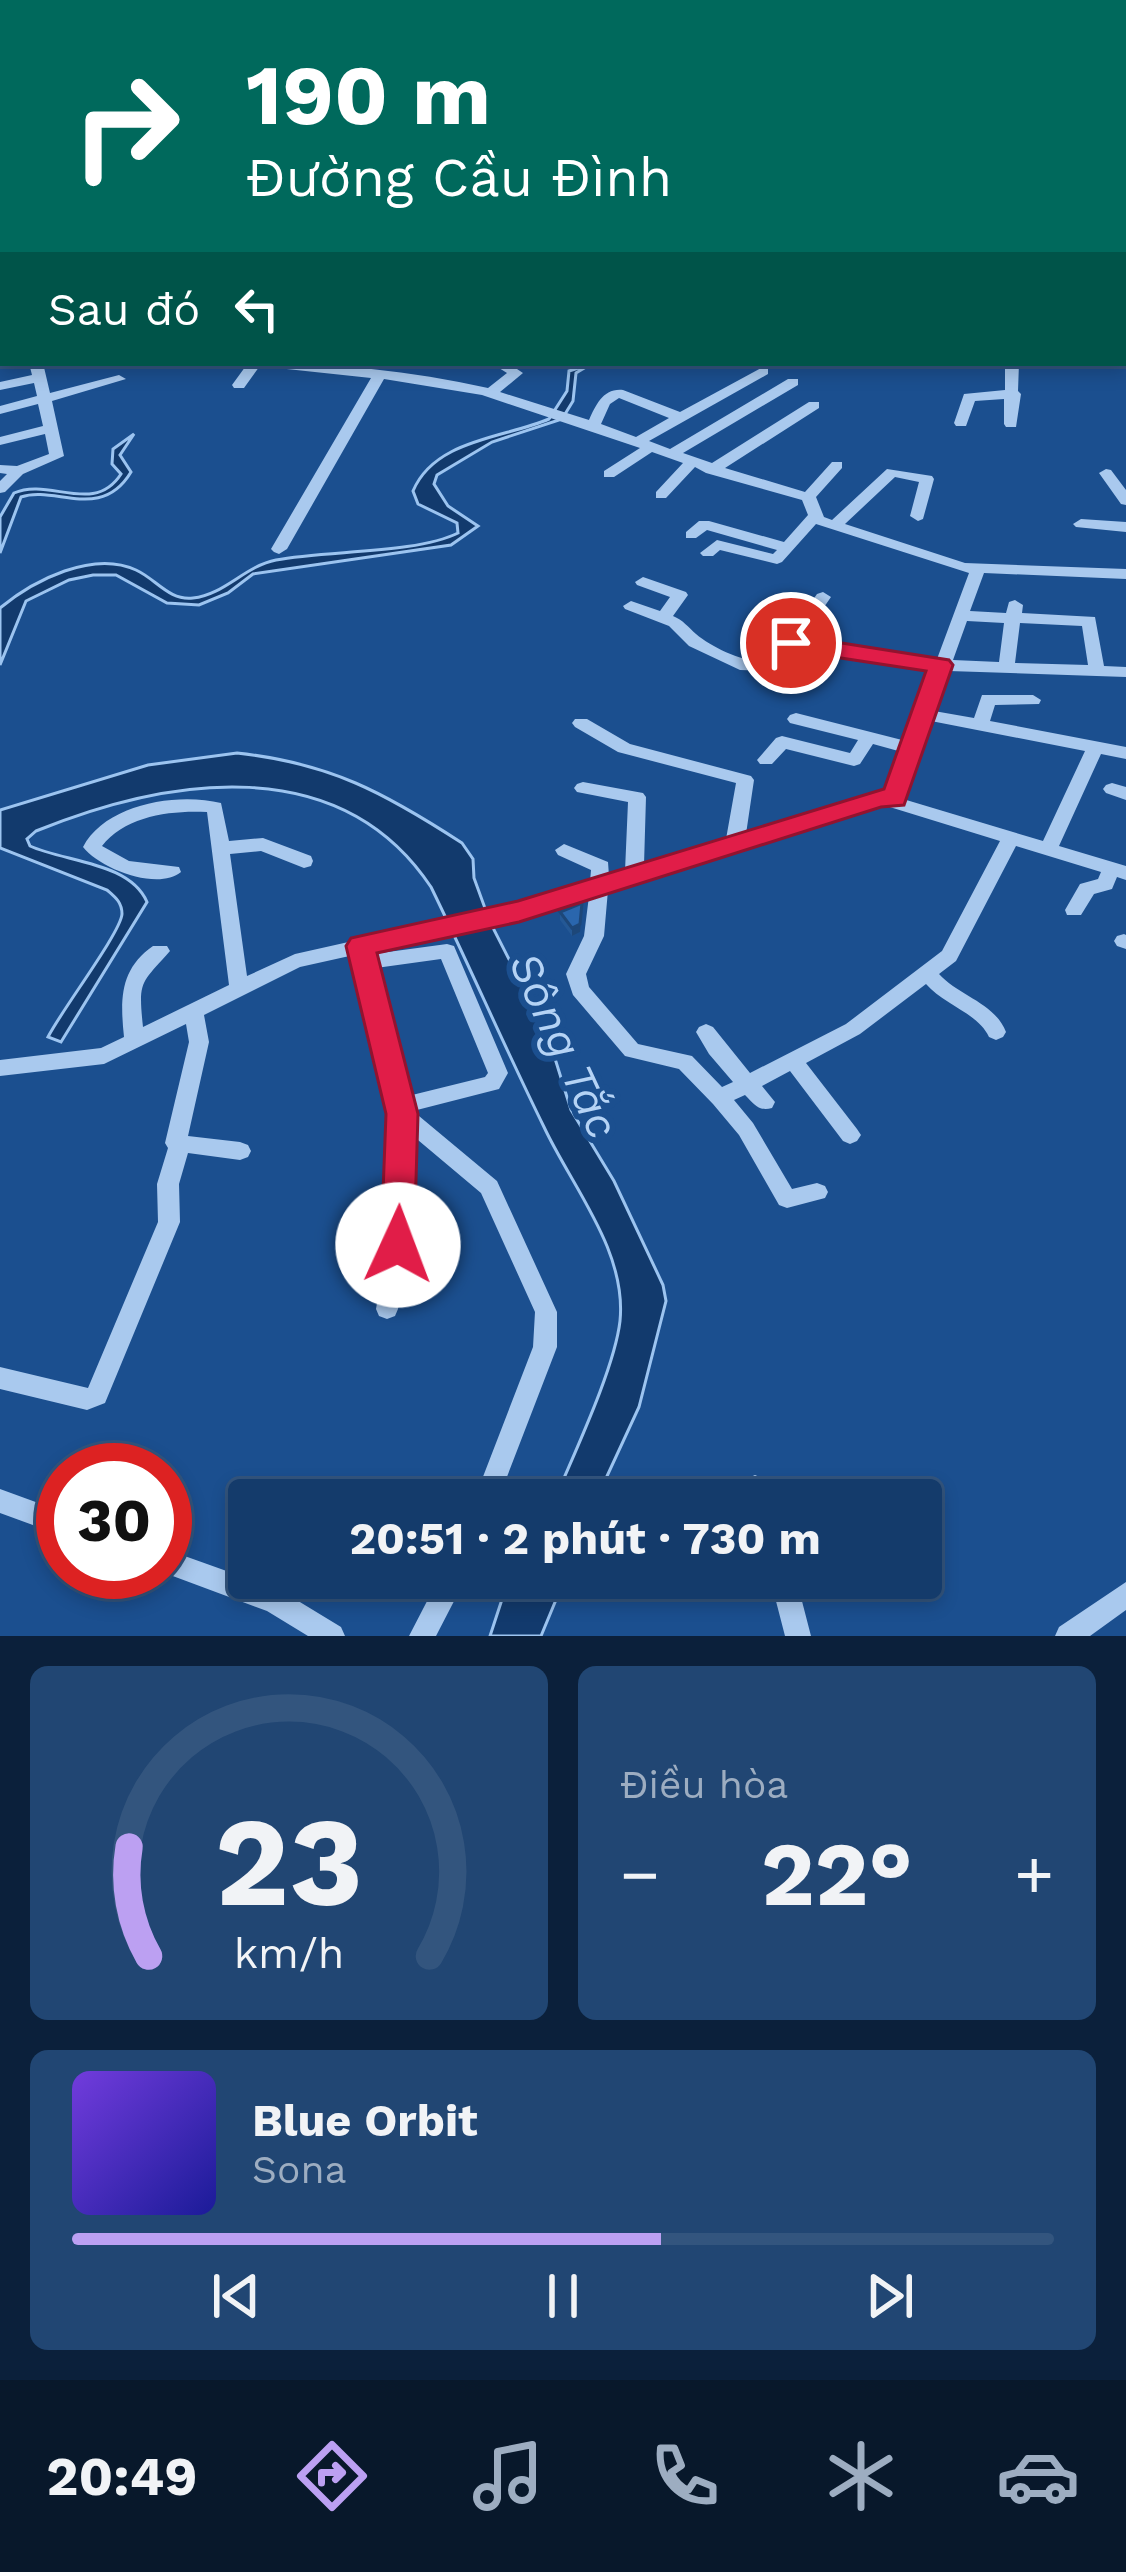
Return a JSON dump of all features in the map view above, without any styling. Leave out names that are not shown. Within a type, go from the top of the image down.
[{"type":"street","points":[[239,385],[253,366]]},
{"type":"street","points":[[294,366],[490,393],[590,423],[711,470],[808,496]]},
{"type":"street","points":[[490,393],[516,373],[503,366]]},
{"type":"street","points":[[1011,424],[1012,366]]},
{"type":"street","points":[[0,386],[37,370],[57,456],[18,470],[0,469]]},
{"type":"street","points":[[609,474],[680,417],[763,371]]},
{"type":"street","points":[[279,549],[378,377]]},
{"type":"street","points":[[0,410],[119,379]]},
{"type":"street","points":[[669,455],[793,382]]},
{"type":"street","points":[[590,423],[604,402],[618,393],[680,417]]},
{"type":"street","points":[[962,423],[969,397],[1014,394]]},
{"type":"street","points":[[711,470],[814,405]]},
{"type":"street","points":[[0,441],[50,429]]},
{"type":"street","points":[[661,495],[691,463]]},
{"type":"street","points":[[808,496],[837,465]]},
{"type":"street","points":[[0,489],[18,470]]},
{"type":"street","points":[[834,526],[892,472],[927,479],[918,516]]},
{"type":"street","points":[[1106,473],[1126,501]]},
{"type":"street","points":[[808,496],[814,518]]},
{"type":"street","points":[[814,518],[936,561],[978,569],[1126,574]]},
{"type":"street","points":[[708,553],[717,545],[772,560],[814,518]]},
{"type":"street","points":[[691,535],[704,524],[787,548]]},
{"type":"street","points":[[1081,524],[1126,527]]},
{"type":"street","points":[[894,798],[978,569]]},
{"type":"street","points":[[1056,573],[1060,596]]},
{"type":"street","points":[[643,582],[680,595],[663,618]]},
{"type":"street","points":[[631,606],[755,668],[768,664],[791,643],[824,597]]},
{"type":"street","points":[[959,616],[1014,613],[1089,621],[1097,672]]},
{"type":"street","points":[[1006,670],[1014,613]]},
{"type":"street","points":[[791,643],[940,665],[1126,672]]},
{"type":"street","points":[[981,725],[988,699],[1033,700]]},
{"type":"street","points":[[922,714],[1126,754]]},
{"type":"street","points":[[796,718],[910,748]]},
{"type":"street","points":[[581,723],[624,748],[745,780],[735,843]]},
{"type":"street","points":[[766,760],[782,742],[854,760],[869,737]]},
{"type":"street","points":[[1049,848],[1095,747]]},
{"type":"street","points":[[583,788],[637,796],[634,874]]},
{"type":"street","points":[[363,954],[432,931],[519,911],[880,798],[894,798],[1119,871],[1105,884],[1087,889],[1073,910]]},
{"type":"street","points":[[172,872],[117,864],[98,854],[94,837],[116,822],[204,803],[217,810],[239,989]]},
{"type":"street","points":[[720,1098],[862,1024],[949,956],[1012,836]]},
{"type":"street","points":[[223,848],[263,844],[304,861]]},
{"type":"street","points":[[564,850],[600,864],[602,884],[594,935],[576,974],[578,986],[632,1050],[686,1062],[746,1129],[785,1197],[817,1192]]},
{"type":"street","points":[[135,1042],[133,979],[142,961],[160,951]]},
{"type":"street","points":[[0,1068],[83,1063],[135,1042],[284,965],[363,954],[447,951],[498,1073],[491,1083],[401,1110]]},
{"type":"street","points":[[363,954],[401,1110],[398,1245],[387,1309]]},
{"type":"street","points":[[928,974],[944,992],[992,1021],[996,1032]]},
{"type":"street","points":[[194,1011],[199,1042],[175,1139],[180,1144],[240,1151]]},
{"type":"street","points":[[706,1032],[716,1052],[732,1061],[765,1102]]},
{"type":"street","points":[[793,1060],[850,1135]]},
{"type":"street","points":[[401,1110],[485,1180],[518,1244],[548,1321],[545,1347],[494,1479]]},
{"type":"street","points":[[0,1378],[87,1399],[97,1395],[164,1237],[172,1210],[168,1184],[180,1144]]},
{"type":"street","points":[[0,1502],[36,1515]]},
{"type":"street","points":[[192,1568],[228,1577]]},
{"type":"street","points":[[1068,1636],[1126,1594]]},
{"type":"street","points":[[290,1599],[332,1636]]},
{"type":"street","points":[[422,1636],[442,1599]]},
{"type":"street","points":[[788,1599],[797,1636]]},
{"type":"water","points":[[588,366],[576,373],[573,401],[562,419],[492,442],[437,475],[434,484],[448,506],[478,526],[451,545],[253,574],[228,593],[199,605],[167,603],[116,575],[69,580],[26,601],[0,665],[0,608],[65,571],[119,565],[136,570],[177,596],[193,598],[215,592],[276,560],[419,545],[458,533],[457,523],[418,504],[413,491],[423,474],[454,450],[549,419],[567,391],[569,371]]},
{"type":"water","points":[[134,434],[120,455],[131,472],[119,487],[92,499],[21,497],[0,553],[0,517],[14,493],[28,489],[98,492],[121,474],[112,464],[113,449]]},
{"type":"water","points":[[237,753],[301,764],[356,783],[407,809],[462,843],[473,859],[474,878],[490,922],[548,1036],[571,1110],[614,1181],[663,1285],[666,1301],[639,1407],[606,1479],[564,1479],[611,1359],[620,1321],[615,1270],[595,1220],[544,1127],[431,887],[393,843],[350,813],[301,795],[249,787],[141,798],[36,831],[27,839],[30,846],[112,871],[139,889],[147,902],[61,1042],[48,1037],[112,937],[122,910],[107,890],[0,848],[0,810],[148,765]]},
{"type":"water","points":[[502,1599],[556,1599],[541,1636],[490,1636]]},
{"type":"building","points":[[582,903],[580,924],[572,928],[560,912]]},
{"type":"route","points":[[398,1245],[402,1114],[361,946],[519,911],[880,798],[894,798],[940,665],[791,643]]},
{"type":"water label","name":"Sông Tắc","points":[[564,1045]]}]
